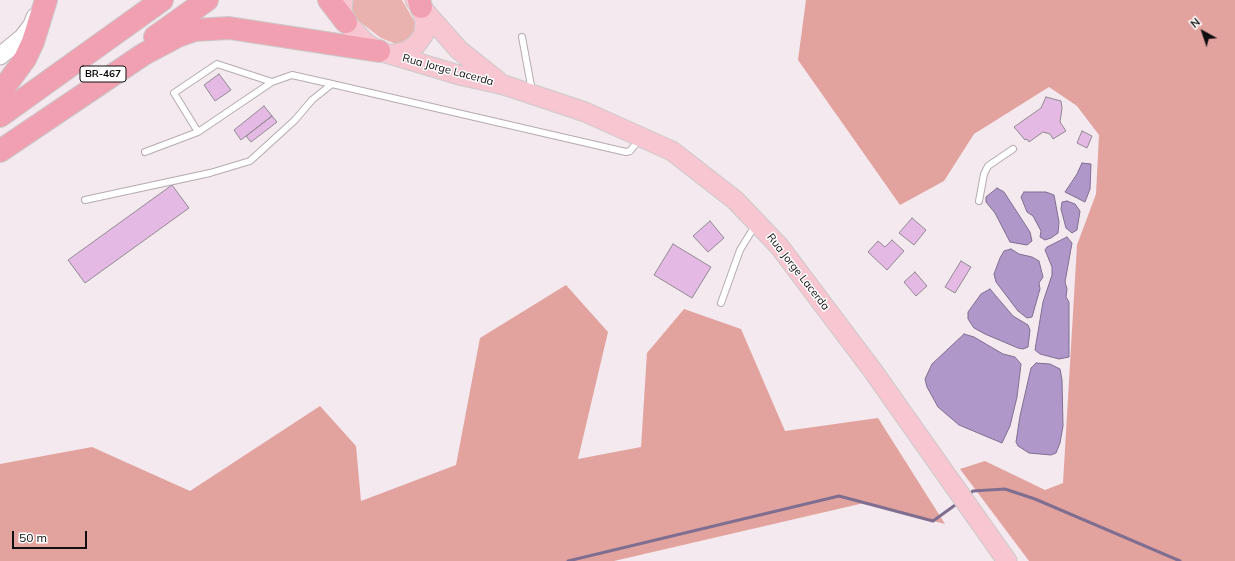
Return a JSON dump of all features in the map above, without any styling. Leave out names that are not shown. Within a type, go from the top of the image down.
[{"type":"highway","points":[[0,93],[25,59],[33,42],[46,0]]},
{"type":"highway","name":"BR-467","points":[[0,116],[162,0]]},
{"type":"highway","name":"BR-467","points":[[0,150],[206,0]]},
{"type":"highway","points":[[330,0],[346,22]]},
{"type":"highway","points":[[0,150],[144,54],[178,36],[195,30],[229,28],[385,53]]},
{"type":"main road","points":[[343,0],[342,11],[346,22]]},
{"type":"main road","points":[[385,53],[407,51],[416,44],[424,34],[425,22],[418,2]]},
{"type":"main road","name":"Rua Jorge Lacerda","points":[[418,2],[459,50],[504,86]]},
{"type":"main road","name":"Rua Jorge Lacerda","points":[[346,22],[366,44],[385,53],[459,75],[532,94],[585,112],[642,137],[678,156],[735,200],[779,246],[869,366],[1007,561]]},
{"type":"street","points":[[0,56],[23,37],[32,25],[41,0]]},
{"type":"lane","points":[[522,37],[532,94]]},
{"type":"lane","points":[[198,132],[174,93],[217,64],[272,82]]},
{"type":"lane","points":[[145,152],[198,132],[272,82],[295,75],[626,152],[630,151],[642,137]]},
{"type":"lane","points":[[85,200],[210,173],[250,161],[295,120],[312,100],[332,84]]},
{"type":"lane","points":[[979,201],[984,174],[988,166],[1013,149]]},
{"type":"lane","points":[[721,303],[740,250],[757,222]]},
{"type":"shaded area","points":[[351,0],[402,0],[417,26],[416,31],[408,41],[398,45],[381,38],[356,19],[351,8]]},
{"type":"shaded area","points":[[806,0],[1235,0],[1235,561],[1029,561],[960,469],[985,461],[1045,490],[1063,483],[1077,245],[1096,194],[1099,135],[1077,106],[1049,87],[974,134],[944,181],[900,205],[798,60]]},
{"type":"shaded area","points":[[1082,163],[1091,164],[1090,189],[1085,202],[1065,192],[1077,174]]},
{"type":"shaded area","points":[[997,188],[1004,192],[1030,232],[1032,241],[1027,245],[1010,242],[995,213],[986,202],[986,197]]},
{"type":"shaded area","points":[[1024,192],[1046,192],[1054,195],[1059,222],[1058,233],[1051,238],[1045,240],[1040,237],[1041,231],[1033,216],[1027,212],[1021,197]]},
{"type":"shaded area","points":[[1067,201],[1075,204],[1080,211],[1077,230],[1072,233],[1066,228],[1061,209],[1062,202]]},
{"type":"shaded area","points":[[1067,237],[1072,243],[1065,282],[1067,289],[1066,297],[1069,302],[1069,357],[1059,359],[1040,354],[1035,350],[1043,302],[1052,275],[1052,267],[1045,250],[1047,247]]},
{"type":"shaded area","points":[[1011,249],[1019,254],[1032,257],[1039,261],[1043,277],[1039,283],[1040,289],[1032,317],[1027,318],[1018,311],[996,282],[994,274],[1000,258],[1004,251]]},
{"type":"shaded area","points":[[566,285],[608,332],[578,459],[641,447],[647,353],[684,309],[741,329],[785,431],[878,418],[945,524],[864,503],[614,561],[0,561],[0,464],[92,447],[190,491],[320,406],[356,446],[361,501],[456,465],[480,338]]},
{"type":"shaded area","points":[[990,289],[1013,316],[1028,325],[1030,330],[1028,347],[1023,349],[1018,348],[985,334],[974,328],[968,319],[968,312],[981,294]]},
{"type":"shaded area","points":[[964,334],[974,337],[1003,354],[1015,357],[1021,364],[1017,397],[1010,426],[1002,443],[959,425],[938,407],[927,387],[925,379],[932,364]]},
{"type":"shaded area","points":[[1036,363],[1050,364],[1060,369],[1062,380],[1063,426],[1060,443],[1056,453],[1051,455],[1029,453],[1018,446],[1016,442],[1020,416],[1031,368]]},
{"type":"building","points":[[219,74],[231,90],[215,101],[204,85]]},
{"type":"building","points":[[1046,97],[1061,101],[1062,108],[1060,122],[1066,131],[1053,139],[1050,134],[1043,132],[1029,142],[1027,139],[1025,140],[1014,127],[1041,108]]},
{"type":"building","points":[[264,106],[272,116],[241,140],[234,130]]},
{"type":"building","points":[[272,116],[277,122],[251,142],[246,136]]},
{"type":"building","points":[[1082,131],[1092,136],[1087,148],[1077,143]]},
{"type":"building","points":[[172,185],[189,208],[85,283],[68,260]]},
{"type":"building","points":[[912,218],[926,230],[914,245],[899,233]]},
{"type":"building","points":[[710,221],[724,238],[708,252],[693,236]]},
{"type":"building","points":[[892,240],[904,251],[887,270],[868,252],[878,241],[885,247]]},
{"type":"building","points":[[673,244],[711,267],[692,298],[654,275]]},
{"type":"building","points":[[961,261],[971,267],[955,293],[945,287]]},
{"type":"building","points":[[915,272],[927,286],[916,296],[904,282]]},
{"type":"waterway","points":[[968,495],[973,491],[1005,489],[1035,499],[1180,561]]},
{"type":"waterway","points":[[568,561],[839,496],[933,521],[958,503]]}]
